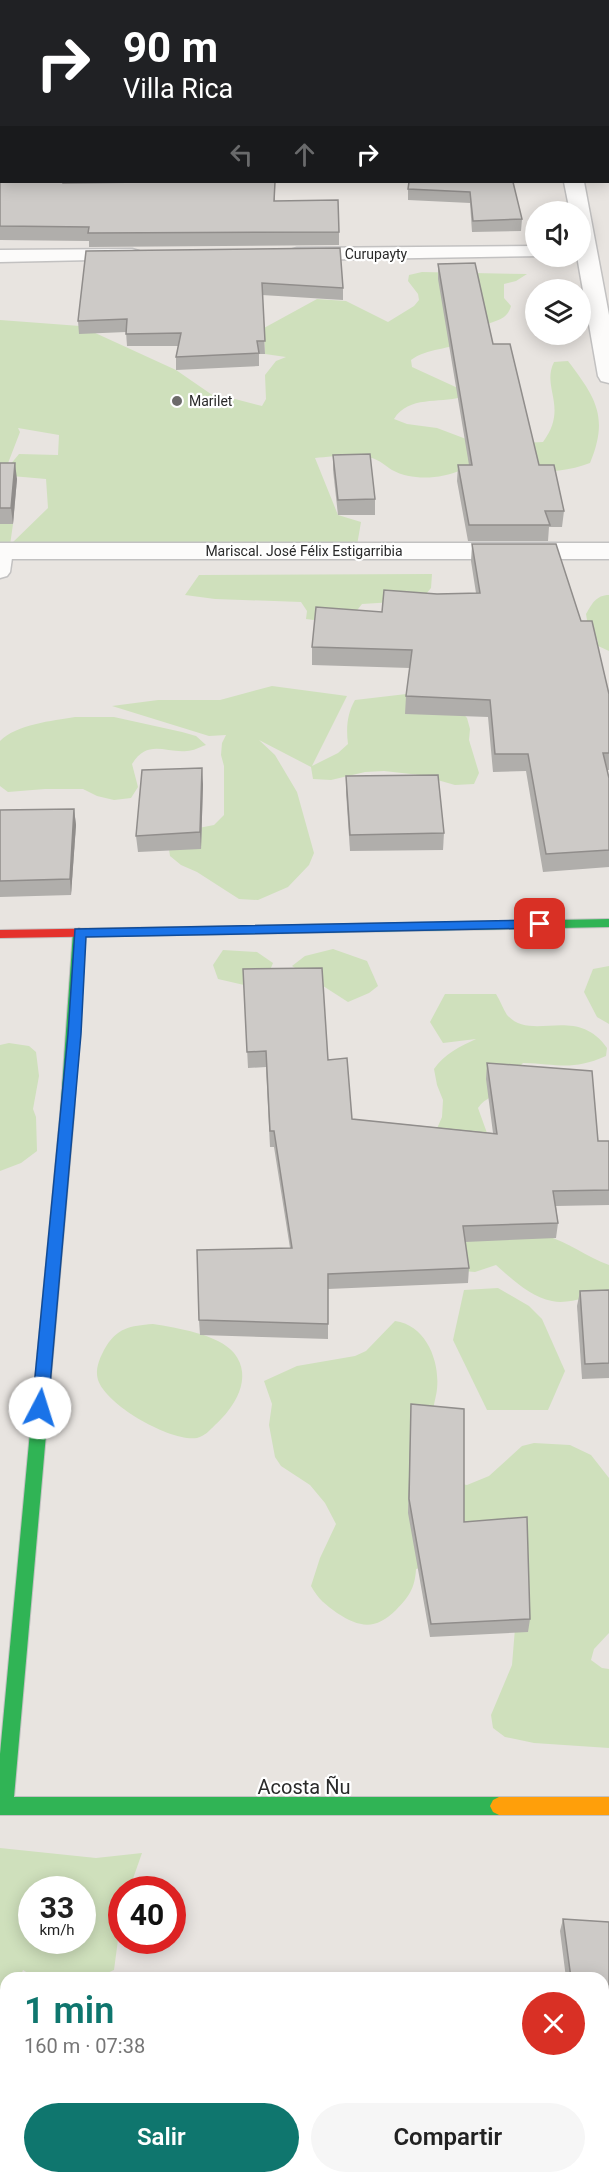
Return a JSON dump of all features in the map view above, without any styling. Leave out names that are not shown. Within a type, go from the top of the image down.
[{"type":"street","points":[[574,183],[578,201]]},
{"type":"street","name":"Curupayty","points":[[274,254],[525,252]]},
{"type":"street","points":[[592,252],[609,376]]},
{"type":"street","points":[[0,256],[155,255]]},
{"type":"street","name":"Mariscal. José Félix Estigarribia","points":[[1,558],[609,551]]},
{"type":"street","points":[[0,934],[609,923]]},
{"type":"street","points":[[2,1806],[74,1034],[80,932]]},
{"type":"street","name":"Acosta Ñu","points":[[2,1806],[609,1806]]},
{"type":"green space","points":[[422,272],[527,274],[516,281],[504,284],[504,298],[511,306],[506,315],[482,327],[470,339],[424,353],[411,360],[412,367],[460,389],[461,397],[416,403],[400,411],[394,419],[407,424],[437,428],[482,445],[543,442],[554,418],[551,371],[554,362],[568,361],[586,386],[597,409],[599,433],[590,463],[559,471],[461,470],[426,478],[400,474],[377,460],[365,456],[315,458],[338,515],[361,522],[356,551],[0,545],[0,524],[13,524],[10,545],[48,508],[46,479],[0,475],[0,320],[80,326],[176,370],[221,401],[235,399],[262,406],[266,399],[265,375],[276,361],[286,357],[265,354],[264,328],[317,299],[346,301],[388,322],[414,306],[419,300],[418,294],[408,281],[409,275]],"holes":[[[18,428],[59,435],[58,455],[19,454],[5,471],[20,432]]]},
{"type":"green space","points":[[432,574],[431,588],[417,605],[394,602],[362,604],[350,617],[338,622],[306,619],[307,611],[301,602],[215,599],[185,595],[199,575]]},
{"type":"green space","points":[[609,595],[609,651],[596,645],[598,641],[594,636],[581,629],[587,620],[586,614],[592,604],[598,598]]},
{"type":"green space","points":[[272,686],[347,696],[312,766],[338,753],[348,744],[348,721],[355,700],[415,693],[459,709],[467,718],[470,729],[469,740],[479,773],[474,784],[455,785],[420,775],[384,771],[365,772],[331,780],[313,779],[311,767],[259,740],[275,755],[297,792],[314,853],[309,865],[288,887],[258,900],[239,899],[197,872],[181,865],[170,856],[168,843],[178,832],[214,825],[224,815],[224,766],[221,755],[222,743],[226,735],[209,736],[112,706],[158,700],[220,700]]},
{"type":"green space","points":[[75,717],[114,717],[196,736],[206,745],[189,751],[150,749],[138,756],[132,764],[138,787],[131,798],[114,800],[97,796],[83,789],[8,792],[0,786],[0,741],[7,735],[25,727]]},
{"type":"green space","points":[[333,949],[367,961],[378,986],[369,993],[348,1002],[292,966],[305,956]]},
{"type":"green space","points":[[223,950],[257,952],[273,963],[264,985],[244,985],[218,979],[213,965]]},
{"type":"green space","points":[[609,966],[609,1024],[597,1017],[584,992],[593,969]]},
{"type":"green space","points":[[445,994],[496,994],[507,1015],[517,1023],[529,1026],[582,1028],[595,1035],[607,1048],[606,1056],[584,1064],[565,1066],[523,1063],[506,1087],[484,1101],[478,1108],[487,1133],[486,1141],[547,1236],[609,1265],[609,1291],[573,1301],[559,1302],[544,1299],[529,1292],[496,1265],[475,1272],[452,1270],[432,1140],[442,1117],[443,1100],[434,1069],[448,1055],[476,1039],[443,1043],[430,1022]]},
{"type":"green space","points":[[9,1043],[29,1046],[36,1052],[39,1076],[33,1109],[36,1117],[37,1151],[21,1163],[0,1171],[0,1045]]},
{"type":"green space","points":[[498,1288],[529,1306],[542,1319],[565,1371],[548,1410],[487,1410],[453,1340],[464,1290]]},
{"type":"green space","points":[[395,1321],[415,1329],[429,1346],[433,1356],[437,1389],[433,1421],[456,1483],[467,1485],[489,1476],[522,1446],[534,1443],[570,1445],[591,1455],[609,1478],[609,1633],[594,1649],[591,1660],[602,1668],[609,1669],[609,1748],[534,1743],[505,1737],[493,1728],[491,1715],[512,1665],[516,1616],[428,1566],[416,1569],[413,1587],[404,1601],[389,1616],[375,1624],[361,1624],[345,1618],[322,1601],[311,1586],[320,1558],[336,1524],[325,1503],[310,1485],[281,1466],[275,1457],[269,1425],[272,1404],[264,1381],[297,1366],[355,1356],[366,1351]]},
{"type":"green space","points":[[153,1324],[196,1333],[218,1341],[234,1353],[240,1363],[242,1382],[235,1401],[222,1418],[200,1437],[186,1438],[172,1434],[141,1420],[114,1401],[98,1380],[99,1361],[109,1342],[125,1329]]},
{"type":"green space","points":[[0,1848],[96,1858],[142,1853],[134,1876],[108,1876],[108,1954],[116,1954],[114,1970],[110,1972],[26,1972],[23,1970],[22,1972],[0,1972]]},
{"type":"building","points":[[0,183],[275,183],[274,201],[338,200],[339,232],[88,233],[89,227],[0,226]]},
{"type":"building","points":[[409,183],[513,183],[522,219],[473,221],[470,192],[408,189]]},
{"type":"building","points":[[340,248],[343,288],[262,283],[265,341],[257,341],[259,353],[176,357],[181,333],[126,334],[127,319],[78,321],[86,251]]},
{"type":"building","points":[[475,263],[493,344],[510,344],[539,465],[554,465],[564,511],[545,511],[550,525],[469,525],[458,465],[472,465],[438,264]]},
{"type":"building","points":[[370,454],[375,499],[338,500],[333,455]]},
{"type":"building","points":[[0,463],[15,463],[11,508],[0,508]]},
{"type":"building","points":[[472,544],[556,544],[581,621],[592,621],[609,694],[609,753],[603,753],[609,778],[609,850],[546,854],[528,754],[495,754],[490,700],[406,696],[412,650],[312,647],[316,607],[382,612],[384,590],[437,594],[480,593]]},
{"type":"building","points":[[202,768],[200,832],[136,836],[142,770]]},
{"type":"building","points":[[438,775],[444,833],[350,835],[346,776]]},
{"type":"building","points":[[74,809],[70,879],[0,881],[0,810]]},
{"type":"building","points":[[322,968],[328,1060],[347,1058],[352,1119],[497,1134],[487,1063],[592,1071],[598,1141],[609,1141],[609,1190],[553,1191],[558,1223],[463,1226],[469,1268],[328,1274],[328,1324],[199,1320],[197,1250],[292,1248],[274,1131],[270,1131],[266,1051],[247,1052],[243,969]]},
{"type":"building","points":[[609,1290],[609,1363],[585,1364],[580,1291]]},
{"type":"building","points":[[411,1404],[464,1409],[464,1522],[527,1517],[530,1619],[431,1624],[409,1499]]},
{"type":"building","points":[[563,1919],[609,1922],[609,1972],[570,1972]]},
{"type":"traffic: fast","points":[[243,930],[609,923]]},
{"type":"traffic: fast","points":[[67,1116],[79,932]]},
{"type":"traffic: fast","points":[[4,1806],[42,1389]]},
{"type":"traffic: fast","points":[[0,1806],[499,1806]]},
{"type":"traffic: slow","points":[[42,1389],[67,1116]]},
{"type":"traffic: slow","points":[[499,1806],[609,1806]]},
{"type":"traffic: jam","points":[[0,934],[243,930]]},
{"type":"place","name":"Marilet","points":[[177,401]]},
{"type":"route","points":[[40,1408],[74,1034],[80,932],[540,924]]}]
